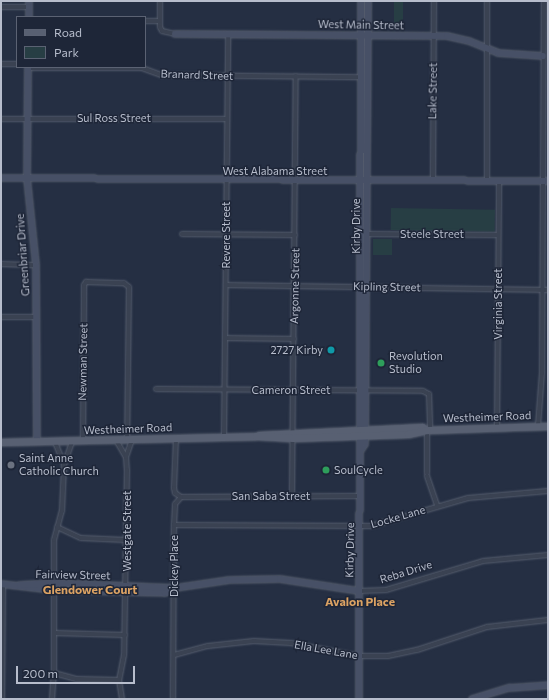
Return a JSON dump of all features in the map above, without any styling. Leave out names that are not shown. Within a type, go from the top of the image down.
[{"type":"main road","name":"Westheimer Road","points":[[1,442],[83,442],[224,436],[361,433],[422,428],[429,430],[497,426],[548,426]]},
{"type":"street","points":[[160,1],[159,21],[162,31],[175,34]]},
{"type":"street","name":"Kirby Drive","points":[[361,1],[359,223],[366,391],[361,433]]},
{"type":"street","name":"Kirby Drive","points":[[359,699],[361,433],[358,391],[362,286],[366,234],[368,1]]},
{"type":"street","name":"Lake Street","points":[[433,181],[434,1]]},
{"type":"street","points":[[487,1],[487,181]]},
{"type":"street","points":[[538,426],[546,181],[543,56],[544,1]]},
{"type":"street","points":[[1,7],[29,4],[29,16]]},
{"type":"street","points":[[146,21],[159,21]]},
{"type":"street","name":"West Main Street","points":[[175,34],[434,36],[463,39],[487,50],[511,55],[543,56]]},
{"type":"street","name":"Revere Street","points":[[224,436],[228,34]]},
{"type":"street","points":[[1,64],[16,64]]},
{"type":"street","name":"Greenbriar Drive","points":[[28,68],[27,178],[36,265],[37,442]]},
{"type":"street","name":"Branard Street","points":[[142,68],[161,75],[367,77]]},
{"type":"street","name":"Argonne Street","points":[[292,495],[296,76]]},
{"type":"street","name":"Sul Ross Street","points":[[1,119],[227,119]]},
{"type":"street","points":[[360,120],[367,120]]},
{"type":"street","name":"West Alabama Street","points":[[1,178],[227,181],[546,181]]},
{"type":"street","name":"Virginia Street","points":[[497,426],[499,181]]},
{"type":"street","points":[[359,223],[366,234]]},
{"type":"street","points":[[182,234],[295,235]]},
{"type":"street","name":"Steele Street","points":[[366,234],[498,235]]},
{"type":"street","points":[[1,264],[36,265]]},
{"type":"street","name":"Westgate Street","points":[[85,283],[124,282],[129,287],[130,440],[126,457],[126,592],[124,655],[119,680],[122,699]]},
{"type":"street","name":"Newman Street","points":[[83,442],[85,283]]},
{"type":"street","name":"Kipling Street","points":[[226,285],[548,290]]},
{"type":"street","points":[[1,317],[37,317]]},
{"type":"street","points":[[226,338],[294,338]]},
{"type":"street","name":"Cameron Street","points":[[156,389],[427,392],[430,402],[429,430]]},
{"type":"street","points":[[429,430],[427,475],[436,505]]},
{"type":"street","points":[[176,438],[174,488],[175,493],[181,497]]},
{"type":"street","points":[[116,440],[126,457]]},
{"type":"street","points":[[55,442],[64,465]]},
{"type":"street","points":[[52,699],[54,673],[54,540],[62,511],[64,465],[72,442]]},
{"type":"street","name":"Locke Lane","points":[[174,525],[377,525],[436,505],[489,495],[548,491]]},
{"type":"street","name":"San Saba Street","points":[[181,497],[292,495],[360,496]]},
{"type":"street","name":"Dickey Place","points":[[173,699],[175,588],[174,525],[175,504],[181,497]]},
{"type":"street","points":[[57,527],[81,538],[126,540]]},
{"type":"street","name":"Reba Drive","points":[[126,585],[175,588],[229,580],[280,579],[325,584],[359,591],[386,590],[483,561],[548,555]]},
{"type":"street","points":[[2,584],[2,699]]},
{"type":"street","name":"Fairview Street","points":[[2,584],[126,592]]},
{"type":"street","name":"Fairview Street","points":[[53,587],[126,585]]},
{"type":"street","name":"Reba Drive","points":[[126,592],[165,593],[175,588]]},
{"type":"street","name":"Ella Lee Lane","points":[[174,655],[208,646],[254,641],[291,643],[359,656],[396,655],[486,627],[548,620]]},
{"type":"street","points":[[54,633],[124,635]]},
{"type":"street","points":[[54,673],[77,679],[119,680]]},
{"type":"street","points":[[472,699],[509,688],[548,685]]},
{"type":"green space","points":[[394,1],[403,1],[403,28],[394,28]]},
{"type":"green space","points":[[391,208],[495,210],[495,232],[391,230]]},
{"type":"green space","points":[[373,239],[392,239],[392,255],[373,255]]},
{"type":"place","name":"2727 Kirby","points":[[331,350]]},
{"type":"place","name":"Revolution Studio","points":[[381,363]]},
{"type":"place","name":"Saint Anne Catholic Church","points":[[11,465]]},
{"type":"place","name":"SoulCycle","points":[[326,470]]},
{"type":"district","name":"Glendower Court","points":[[90,590]]},
{"type":"district","name":"Avalon Place","points":[[360,602]]}]
